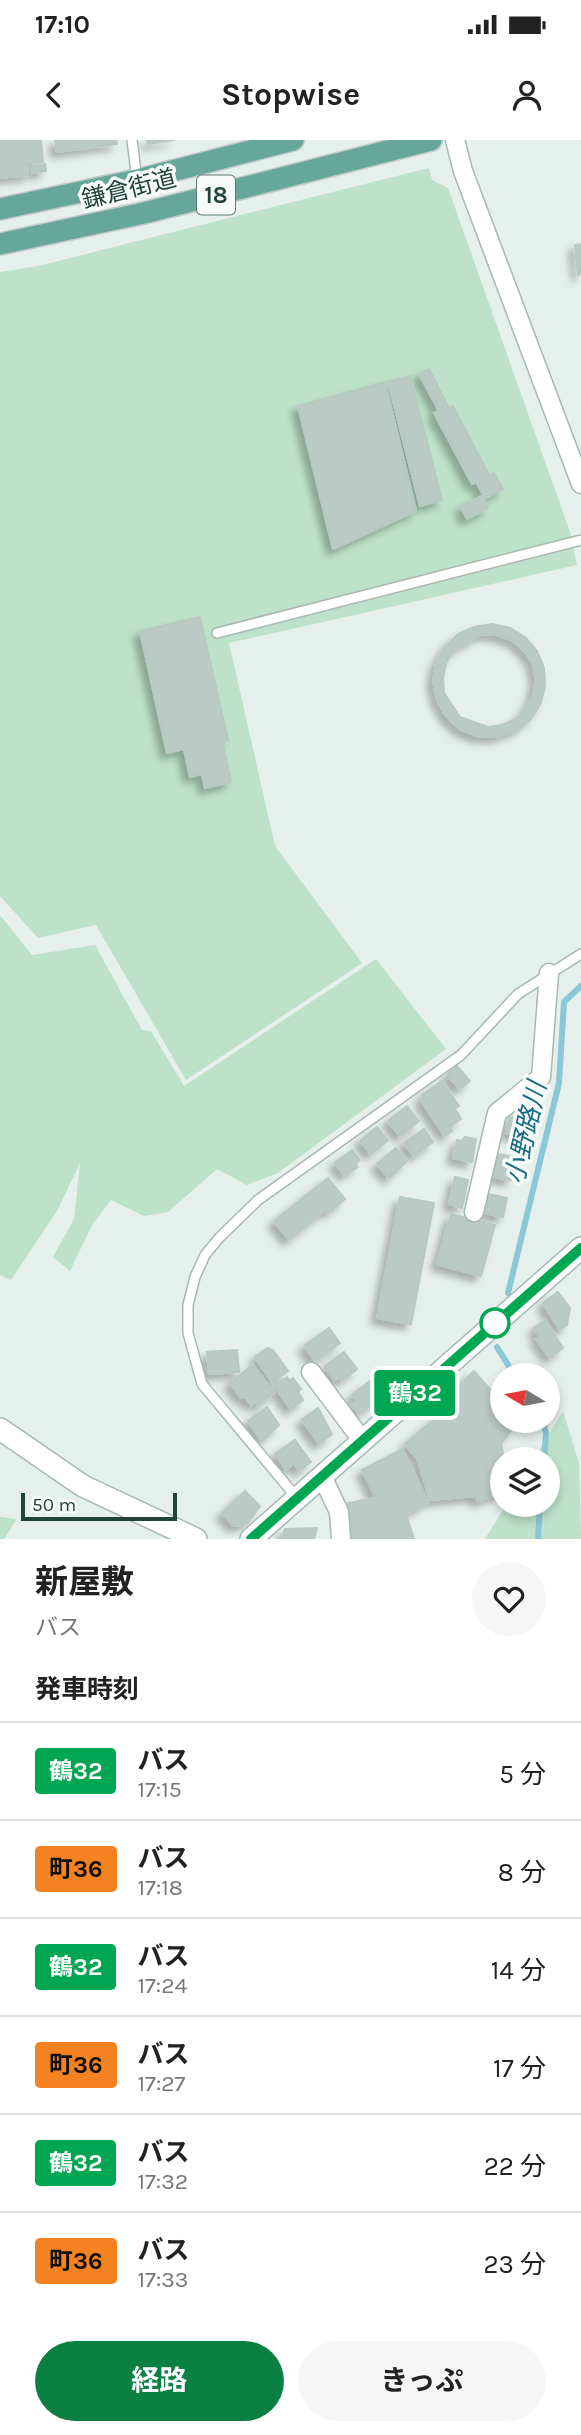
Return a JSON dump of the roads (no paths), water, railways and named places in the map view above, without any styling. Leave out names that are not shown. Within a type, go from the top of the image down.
[{"type":"main road","name":"鎌倉街道","points":[[0,209],[137,180],[293,140]]},
{"type":"main road","name":"鎌倉街道","points":[[0,244],[144,213],[431,140]]},
{"type":"street","points":[[455,140],[463,172],[581,484]]},
{"type":"street","points":[[474,1212],[497,1113],[541,1077],[549,973]]},
{"type":"street","points":[[251,1539],[580,1250]]},
{"type":"street","points":[[311,1372],[362,1440]]},
{"type":"street","points":[[0,1429],[83,1486],[196,1539]]},
{"type":"street","points":[[322,1476],[339,1512],[341,1539]]},
{"type":"lane","points":[[132,140],[137,180]]},
{"type":"lane","points":[[217,633],[581,540]]},
{"type":"lane","points":[[297,1498],[202,1384],[188,1333],[188,1306],[194,1277],[219,1238],[258,1200],[461,1055],[518,994],[581,954]]},
{"type":"waterway","name":"小野路川","points":[[508,1293],[559,1083],[564,1002],[581,986]]},
{"type":"waterway","name":"小野路川","points":[[497,1347],[507,1363]]},
{"type":"waterway","name":"小野路川","points":[[545,1447],[546,1433]]},
{"type":"waterway","name":"小野路川","points":[[538,1539],[539,1517]]}]
